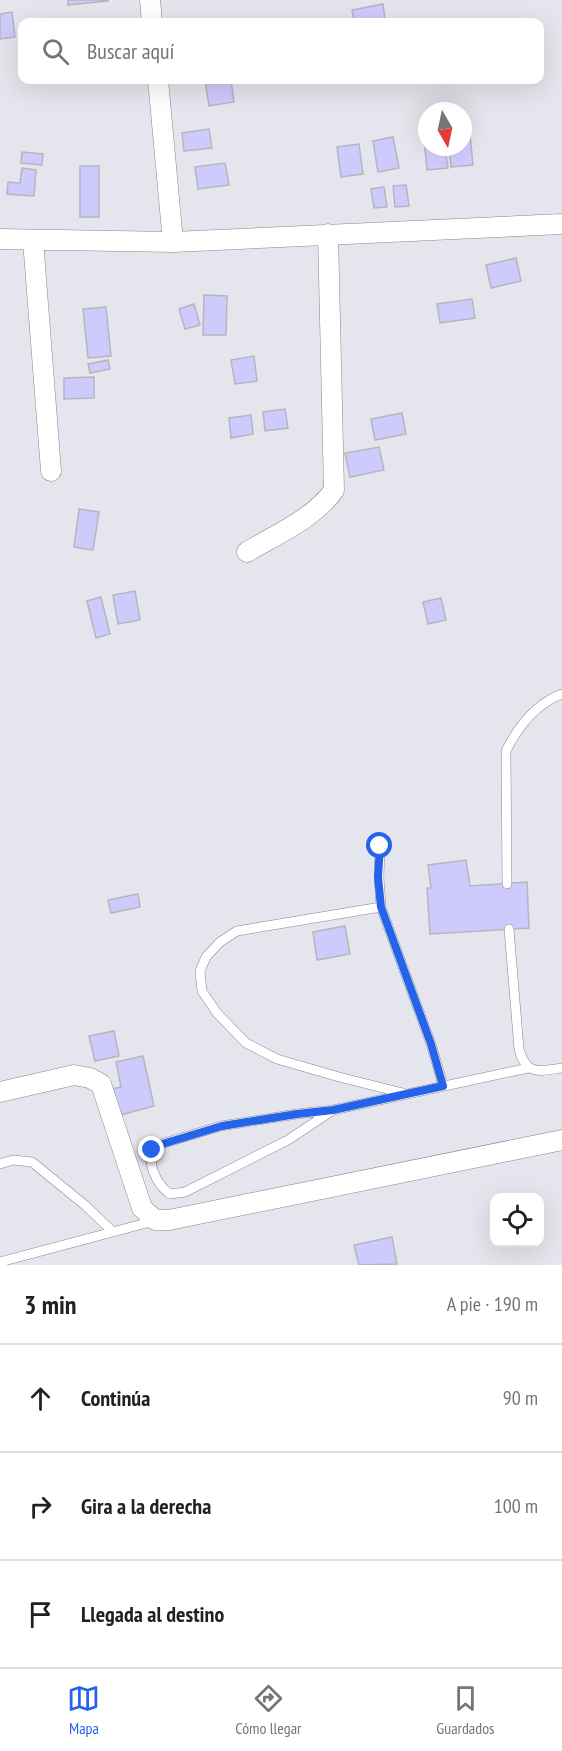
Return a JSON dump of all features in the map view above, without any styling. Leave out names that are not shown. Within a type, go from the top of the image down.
[{"type":"street","points":[[150,0],[152,18]]},
{"type":"street","points":[[158,84],[173,242]]},
{"type":"street","points":[[0,239],[173,242],[562,224]]},
{"type":"street","points":[[247,552],[315,511],[334,490],[328,234]]},
{"type":"street","points":[[33,240],[51,471]]},
{"type":"street","points":[[0,1092],[74,1075],[90,1078],[101,1084],[142,1208],[155,1221],[169,1221],[271,1201],[562,1140]]},
{"type":"lane","points":[[507,884],[506,751],[516,732],[529,716],[542,705],[562,694]]},
{"type":"lane","points":[[380,846],[378,877],[381,907],[431,1044],[443,1086]]},
{"type":"lane","points":[[381,907],[237,931],[220,942],[206,957],[200,971],[202,991],[217,1013],[246,1043],[277,1059],[405,1094]]},
{"type":"lane","points":[[509,929],[519,1049],[522,1061],[528,1068]]},
{"type":"lane","points":[[333,1110],[288,1140],[185,1192],[170,1194],[159,1187],[150,1159],[152,1150],[159,1145],[222,1126],[333,1110],[528,1068],[539,1071],[562,1068]]},
{"type":"lane","points":[[0,1164],[13,1160],[32,1162],[86,1206],[112,1231]]},
{"type":"lane","points":[[0,1262],[155,1221]]},
{"type":"building","points":[[68,0],[108,0],[108,1],[68,5]]},
{"type":"building","points":[[383,4],[385,18],[353,18],[352,10]]},
{"type":"building","points":[[12,12],[15,37],[0,39],[0,14]]},
{"type":"building","points":[[205,84],[232,84],[234,102],[209,106]]},
{"type":"building","points":[[209,129],[212,148],[184,151],[182,133]]},
{"type":"building","points":[[393,137],[399,168],[378,172],[373,141]]},
{"type":"building","points":[[359,144],[363,174],[341,177],[337,147]]},
{"type":"building","points":[[22,152],[43,154],[42,165],[21,163]]},
{"type":"building","points":[[472,155],[473,165],[451,167],[450,156]]},
{"type":"building","points":[[426,156],[446,156],[448,168],[427,170]]},
{"type":"building","points":[[225,163],[229,185],[198,189],[195,167]]},
{"type":"building","points":[[80,166],[99,166],[99,217],[80,217]]},
{"type":"building","points":[[22,168],[36,170],[34,196],[7,194],[8,182],[20,183]]},
{"type":"building","points":[[406,185],[409,206],[395,207],[393,186]]},
{"type":"building","points":[[384,187],[387,207],[374,208],[371,189]]},
{"type":"building","points":[[516,258],[521,281],[491,288],[486,265]]},
{"type":"building","points":[[204,295],[227,296],[226,335],[203,335]]},
{"type":"building","points":[[472,299],[475,318],[440,323],[437,304]]},
{"type":"building","points":[[194,304],[200,325],[185,329],[179,309]]},
{"type":"building","points":[[106,307],[111,356],[88,358],[83,309]]},
{"type":"building","points":[[254,356],[257,381],[235,384],[231,360]]},
{"type":"building","points":[[108,360],[110,369],[90,373],[88,364]]},
{"type":"building","points":[[94,377],[94,398],[64,399],[64,378]]},
{"type":"building","points":[[285,409],[288,428],[265,431],[263,412]]},
{"type":"building","points":[[402,413],[406,434],[375,440],[371,419]]},
{"type":"building","points":[[251,415],[253,434],[231,438],[229,418]]},
{"type":"building","points":[[379,447],[384,470],[350,477],[345,453]]},
{"type":"building","points":[[79,509],[99,512],[93,550],[74,547]]},
{"type":"building","points":[[135,591],[140,620],[118,624],[113,595]]},
{"type":"building","points":[[101,597],[110,634],[96,638],[87,601]]},
{"type":"building","points":[[441,598],[446,620],[428,624],[423,602]]},
{"type":"building","points":[[466,860],[470,886],[527,882],[529,928],[430,934],[427,888],[431,888],[428,865]]},
{"type":"building","points":[[138,894],[140,907],[111,913],[108,900]]},
{"type":"building","points":[[345,926],[350,954],[317,960],[313,932]]},
{"type":"building","points":[[114,1031],[119,1056],[95,1061],[89,1036]]},
{"type":"building","points":[[143,1056],[154,1106],[117,1116],[111,1089],[121,1087],[116,1062]]},
{"type":"building","points":[[392,1237],[397,1264],[359,1265],[354,1245]]},
{"type":"route","points":[[152,1150],[159,1145],[222,1126],[333,1110],[443,1086],[431,1044],[381,907],[378,877],[380,846]]}]
